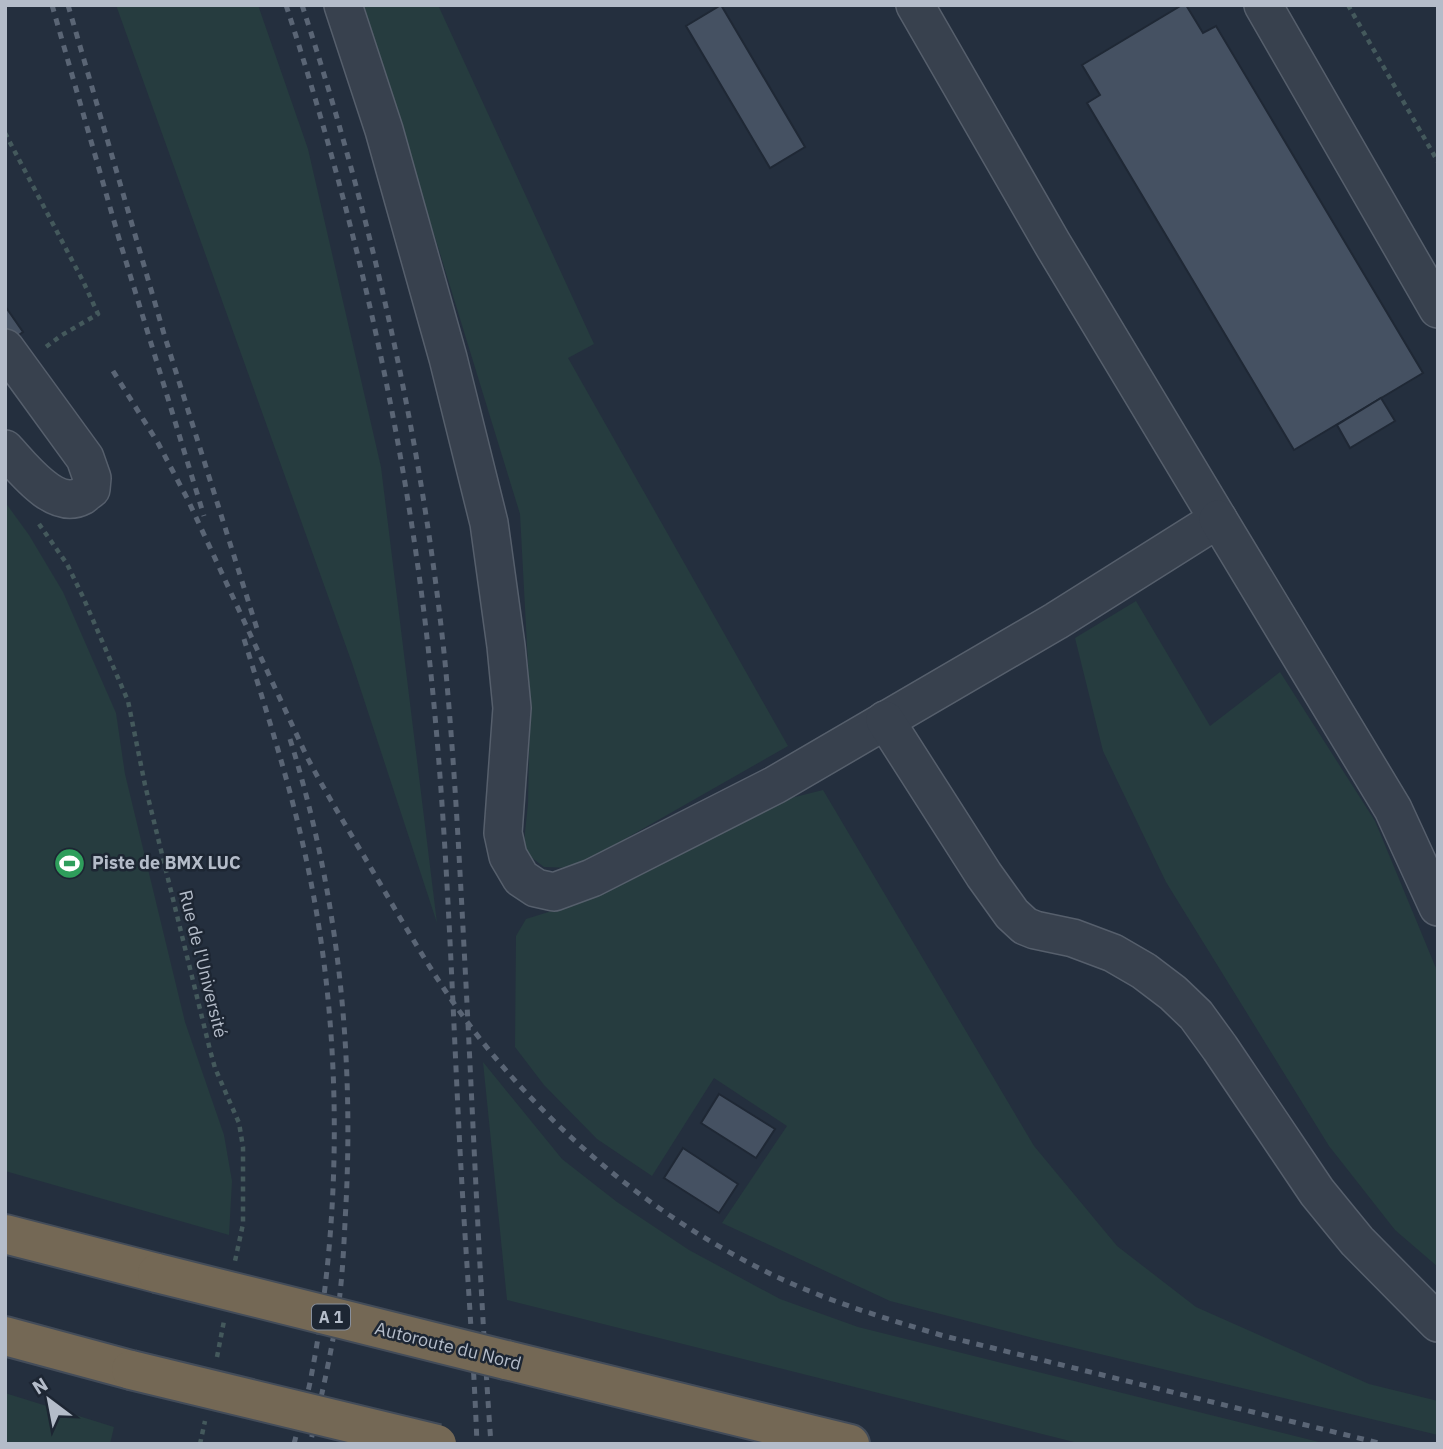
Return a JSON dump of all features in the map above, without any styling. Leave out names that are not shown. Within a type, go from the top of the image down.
[{"type":"highway","name":"Autoroute du Nord","points":[[5,1234],[850,1444]]},
{"type":"highway","points":[[5,1336],[131,1370],[437,1444]]},
{"type":"lane","points":[[343,5],[384,130],[441,331],[489,523],[512,708],[503,833],[508,856],[521,878],[537,888],[554,892],[592,878],[775,785],[1099,594],[1218,519]]},
{"type":"lane","points":[[915,5],[1052,243],[1393,809],[1438,907]]},
{"type":"lane","points":[[1263,5],[1438,309]]},
{"type":"lane","points":[[5,449],[51,494],[67,499],[81,496],[91,489],[92,478],[85,458],[12,357]]},
{"type":"lane","points":[[885,720],[1012,914],[1025,926],[1035,930],[1073,938],[1113,954],[1144,971],[1189,1008],[1220,1048],[1317,1192],[1357,1241],[1438,1323]]},
{"type":"path","points":[[1348,5],[1438,162]]},
{"type":"path","points":[[5,133],[97,314],[62,335],[12,357]]},
{"type":"path","name":"Rue de l'Université","points":[[37,521],[67,564],[128,701],[145,785],[212,1059],[240,1123],[243,1147],[243,1224],[235,1263]]},
{"type":"path","points":[[215,1366],[225,1314]]},
{"type":"path","points":[[200,1444],[205,1418]]},
{"type":"green space","points":[[116,5],[258,5],[308,149],[381,467],[437,923],[352,663]]},
{"type":"green space","points":[[361,5],[438,5],[594,344],[568,358],[788,746],[574,868],[544,867],[523,851],[528,804],[530,702],[520,514]]},
{"type":"green space","points":[[5,502],[29,535],[63,592],[116,713],[125,774],[185,1022],[224,1135],[232,1181],[229,1235],[5,1171]]},
{"type":"green space","points":[[1136,601],[1210,726],[1280,672],[1375,821],[1438,973],[1438,1267],[1395,1230],[1329,1146],[1166,882],[1103,751],[1075,638]]},
{"type":"green space","points":[[823,790],[1034,1146],[1117,1246],[1196,1307],[1369,1384],[1438,1401],[1438,1435],[890,1301],[722,1223],[787,1126],[714,1078],[652,1176],[597,1139],[544,1085],[515,1047],[516,936],[526,919],[587,900],[783,800]]},
{"type":"green space","points":[[483,1062],[562,1159],[617,1202],[689,1250],[780,1299],[858,1327],[1327,1444],[1082,1444],[507,1300]]},
{"type":"green space","points":[[5,1393],[114,1427],[110,1444],[5,1444]]},
{"type":"building","points":[[721,5],[805,147],[770,168],[686,26]]},
{"type":"building","points":[[1186,5],[1203,33],[1216,26],[1423,373],[1294,450],[1087,103],[1100,95],[1082,65]]},
{"type":"building","points":[[5,306],[23,332],[9,342],[5,336]]},
{"type":"building","points":[[1381,398],[1395,421],[1350,448],[1337,425]]},
{"type":"building","points":[[719,1094],[775,1129],[756,1158],[701,1123]]},
{"type":"building","points":[[683,1148],[738,1184],[719,1213],[664,1178]]},
{"type":"railway","points":[[52,5],[120,242],[204,516]]},
{"type":"railway","points":[[68,5],[164,334],[258,632]]},
{"type":"railway","points":[[286,5],[330,151],[368,298],[399,447],[422,597],[441,796],[477,1444]]},
{"type":"railway","points":[[302,5],[351,166],[372,248],[408,412],[435,578],[445,662],[456,804],[491,1444]]},
{"type":"railway","points":[[113,371],[158,443],[188,500],[307,757],[424,957],[485,1045],[519,1085],[596,1160],[682,1224],[728,1251],[775,1276],[838,1302],[944,1336],[1383,1444]]},
{"type":"railway","points":[[244,639],[286,778],[307,863],[319,925],[332,1052],[333,1182],[329,1246],[312,1372],[294,1444]]},
{"type":"railway","points":[[290,739],[320,853],[330,911],[339,969],[347,1086],[348,1145],[341,1283],[329,1360],[310,1444]]},
{"type":"place","name":"Piste de BMX LUC","points":[[69,863]]}]
